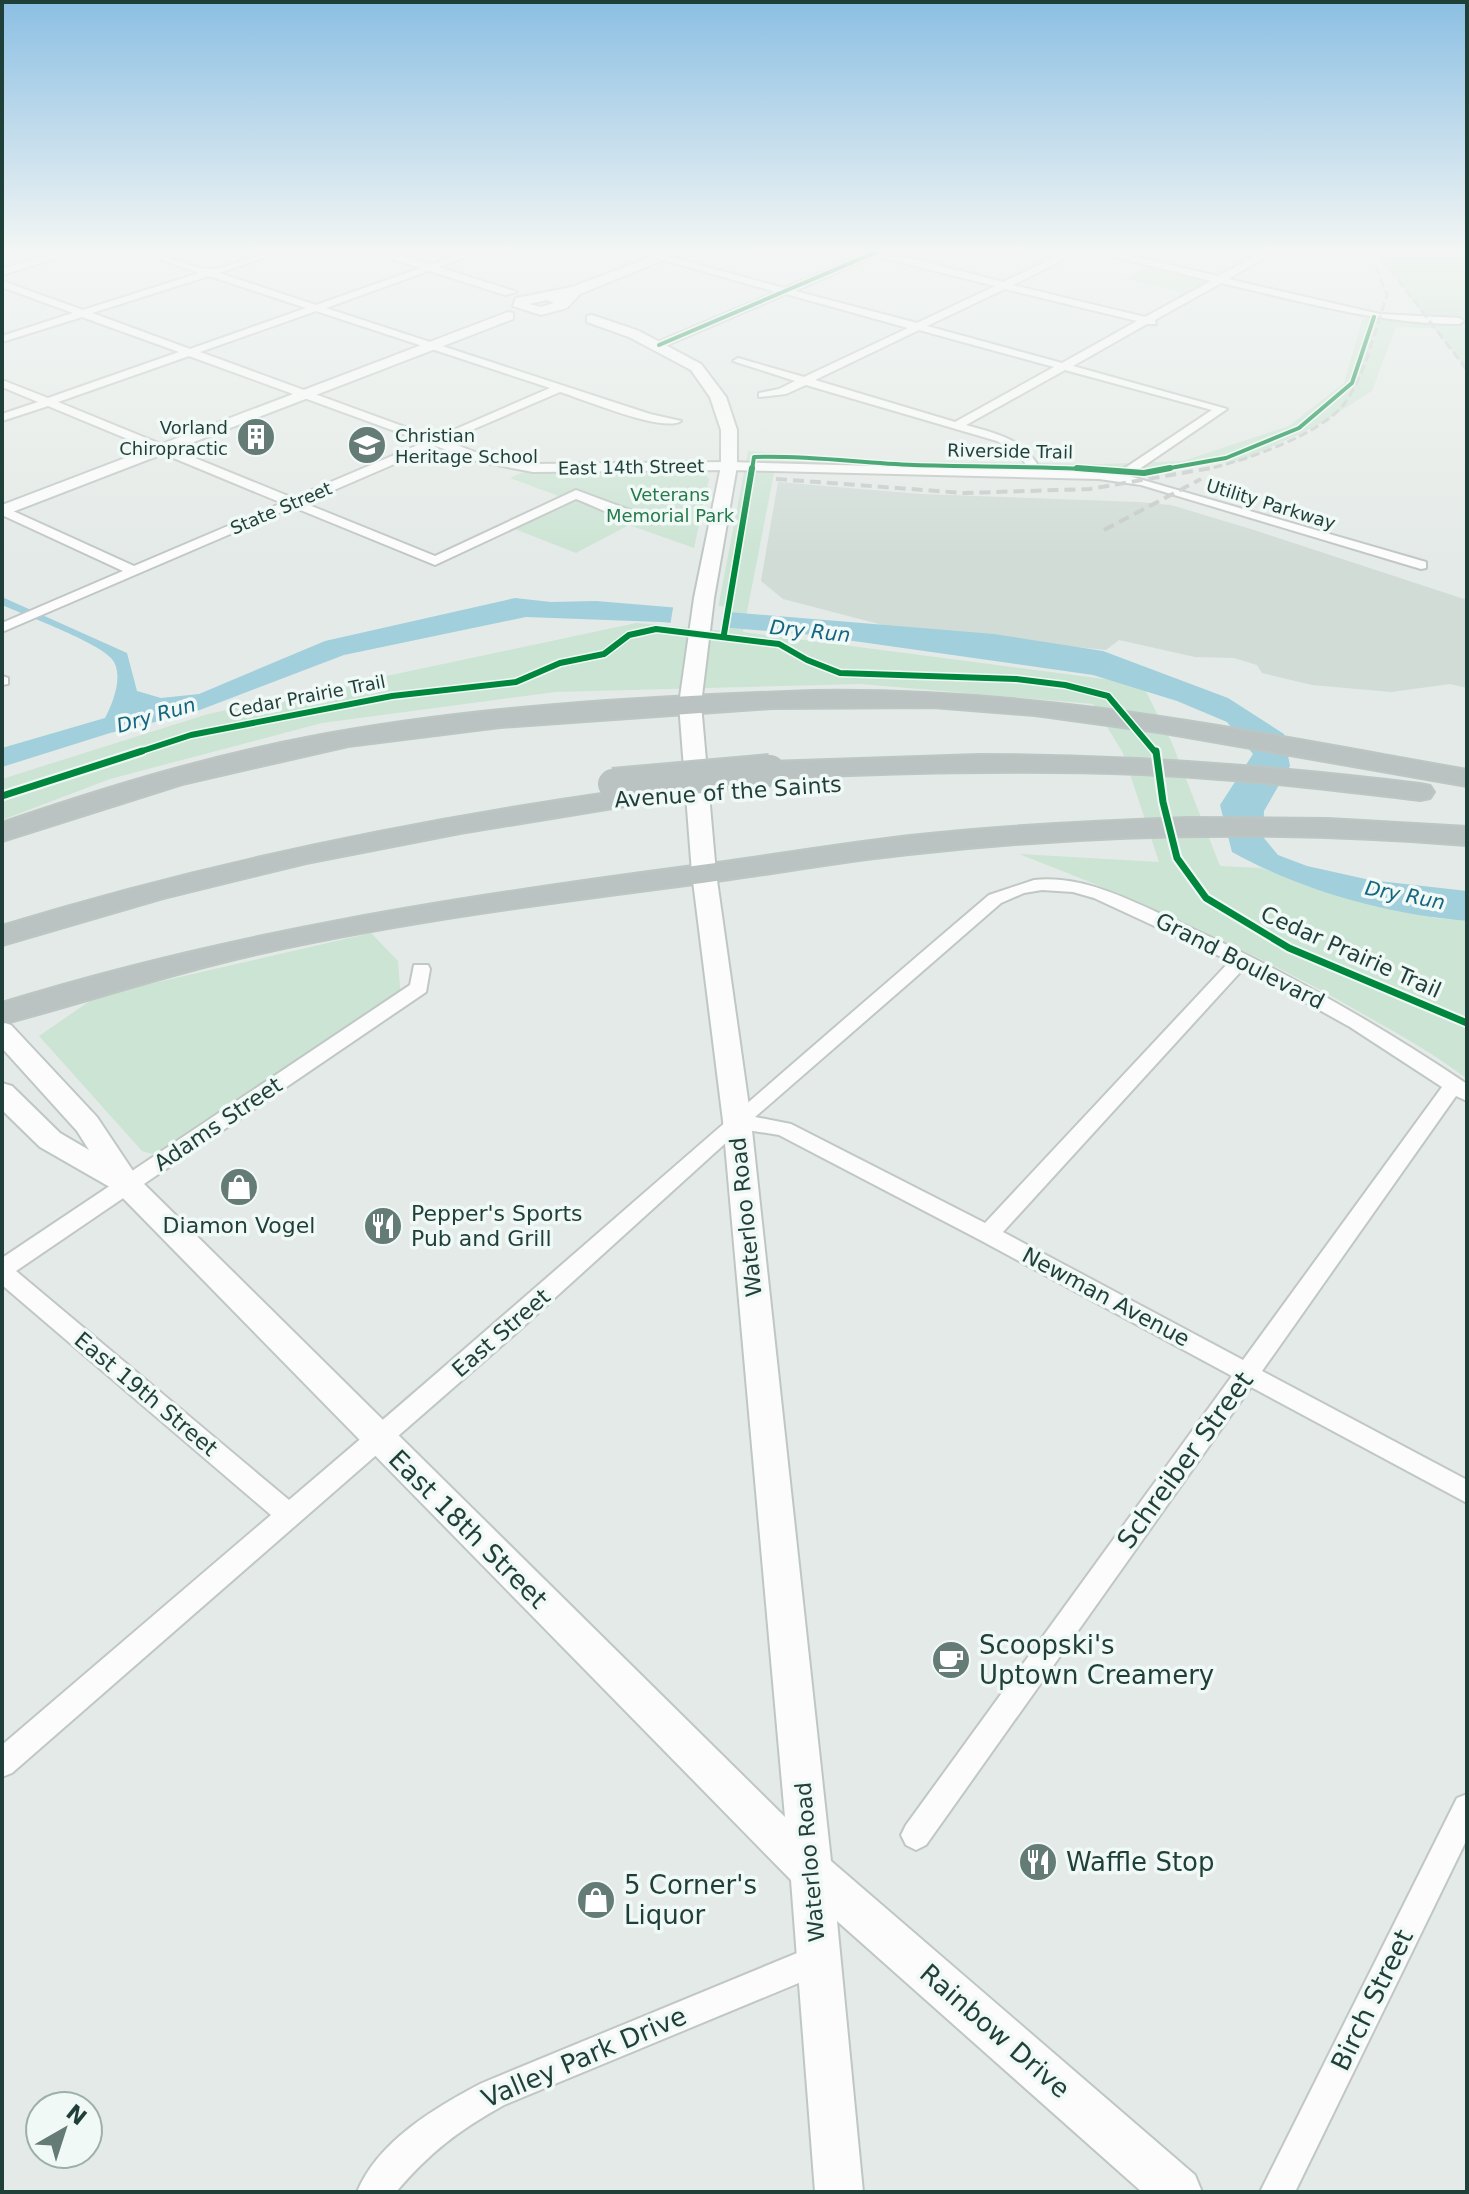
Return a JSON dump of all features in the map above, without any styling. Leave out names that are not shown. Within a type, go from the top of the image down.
[{"type":"highway","points":[[2,832],[177,775],[349,738],[488,719],[690,704],[970,701],[1096,714],[1467,778]]},
{"type":"highway","name":"Avenue of the Saints","points":[[1109,773],[1467,815]]},
{"type":"highway","name":"Avenue of the Saints","points":[[3,929],[312,853],[614,792],[771,778],[978,780],[1109,773],[1291,777],[1467,798]]},
{"type":"highway","points":[[2,1014],[138,972],[280,938],[497,900],[907,846],[1127,829],[1292,828],[1467,836]]},
{"type":"main road","points":[[2,511],[415,352]]},
{"type":"main road","name":"Waterloo Road","points":[[671,352],[696,367],[718,397],[729,430],[729,466],[704,598],[690,704],[704,873],[737,1121],[811,1871],[839,2192]]},
{"type":"main road","name":"East 18th Street","points":[[2,1031],[87,1124],[127,1185],[811,1871]]},
{"type":"main road","name":"East 18th Street","points":[[2,1093],[50,1140],[127,1185]]},
{"type":"main road","name":"Rainbow Drive","points":[[811,1871],[1178,2192]]},
{"type":"street","points":[[2,418],[188,352]]},
{"type":"street","name":"East 14th Street","points":[[190,352],[505,464],[586,469],[729,466]]},
{"type":"street","points":[[451,352],[648,417],[675,421]]},
{"type":"street","points":[[763,395],[782,392],[868,352]]},
{"type":"street","points":[[1009,352],[1221,409],[1120,477]]},
{"type":"street","points":[[956,426],[1089,352]]},
{"type":"street","points":[[738,361],[1001,439],[1025,453],[1036,472]]},
{"type":"street","points":[[2,383],[435,561],[576,494],[586,469]]},
{"type":"street","name":"State Street","points":[[2,628],[560,388]]},
{"type":"street","name":"Utility Parkway","points":[[729,466],[1036,472],[1120,477],[1421,565]]},
{"type":"street","points":[[576,494],[642,519],[666,517]]},
{"type":"street","points":[[2,511],[134,571]]},
{"type":"street","name":"Grand Boulevard","points":[[995,899],[1020,886],[1061,885],[1103,895],[1243,958],[1364,1026],[1461,1089]]},
{"type":"street","name":"East Street","points":[[2,1763],[507,1328],[737,1121],[995,899]]},
{"type":"street","points":[[988,1234],[1243,958]]},
{"type":"street","name":"Adams Street","points":[[2,1271],[419,988],[421,969]]},
{"type":"street","name":"Schreiber Street","points":[[916,1835],[1247,1374],[1461,1089]]},
{"type":"street","name":"Newman Avenue","points":[[737,1121],[784,1129],[988,1234],[1467,1492]]},
{"type":"street","name":"East 19th Street","points":[[2,1271],[290,1516]]},
{"type":"street","name":"Birch Street","points":[[1277,2192],[1467,1808]]},
{"type":"street","name":"Valley Park Drive","points":[[374,2192],[401,2160],[445,2120],[493,2094],[819,1959]]},
{"type":"shaded area","points":[[778,482],[921,494],[1171,505],[1467,600],[1467,688],[1450,684],[1391,692],[1312,685],[1262,673],[1257,665],[1234,658],[1195,657],[1119,640],[1106,650],[898,629],[783,599],[761,581]]},
{"type":"green space","points":[[1353,352],[1386,352],[1372,391],[1320,424],[1241,461],[1087,474],[776,463],[743,632],[1142,684],[1172,743],[1220,866],[1261,868],[1340,895],[1435,918],[1467,921],[1467,1079],[1403,1037],[1279,968],[1151,908],[1019,854],[1159,862],[1123,753],[1093,704],[861,684],[556,692],[322,723],[110,779],[2,820],[2,779],[208,714],[636,623],[714,629],[748,451],[908,461],[1103,464],[1183,461],[1289,426],[1344,383]]},
{"type":"green space","points":[[1454,352],[1467,352],[1467,369]]},
{"type":"green space","name":"Veterans Memorial Park","points":[[526,471],[704,473],[709,479],[694,548],[629,525],[576,553],[512,528],[569,500],[510,478]]},
{"type":"green space","points":[[371,933],[398,961],[401,1000],[167,1158],[142,1151],[39,1036],[97,996]]},
{"type":"water","name":"Dry Run","points":[[2,597],[127,653],[137,691],[161,698],[199,694],[325,641],[515,598],[551,602],[596,601],[994,634],[1103,651],[1228,698],[1284,734],[1290,766],[1264,811],[1263,837],[1278,855],[1307,866],[1370,880],[1467,891],[1467,921],[1407,913],[1346,898],[1287,878],[1232,852],[1220,805],[1253,754],[1227,722],[1177,701],[1093,675],[804,634],[661,622],[526,617],[344,655],[192,713],[110,733],[2,767],[2,748],[105,718],[114,696],[117,672],[111,658],[103,652],[2,605]]},
{"type":"pier","points":[[674,602],[730,607],[727,631],[670,626]]},
{"type":"railway","points":[[1204,469],[1257,454],[1318,426],[1344,404],[1368,352]]},
{"type":"railway","points":[[1454,352],[1467,370]]},
{"type":"railway","points":[[1204,469],[1211,468]]},
{"type":"railway","points":[[776,479],[964,493],[1090,489],[1204,469]]},
{"type":"railway","points":[[1104,530],[1201,479]]},
{"type":"cycle path","name":"Riverside Trail","points":[[724,634],[754,457],[804,455],[912,465],[1047,466],[1144,473],[1226,458],[1299,428],[1352,383],[1362,352]]},
{"type":"cycle path","name":"Cedar Prairie Trail","points":[[2,796],[191,735],[392,696],[516,682],[560,663],[604,654],[629,635],[656,629],[779,644],[807,660],[840,673],[1016,679],[1065,685],[1108,696],[1156,751],[1163,802],[1177,858],[1206,898],[1289,948],[1467,1023]]},
{"type":"place","name":"Vorland Chiropractic","points":[[256,437]]},
{"type":"place","name":"Christian Heritage School","points":[[367,445]]},
{"type":"place","name":"Diamon Vogel","points":[[239,1187]]},
{"type":"place","name":"Pepper's Sports Pub and Grill","points":[[383,1226]]},
{"type":"place","name":"Scoopski's Uptown Creamery","points":[[951,1660]]},
{"type":"place","name":"Waffle Stop","points":[[1038,1862]]},
{"type":"place","name":"5 Corner's Liquor","points":[[596,1900]]}]
